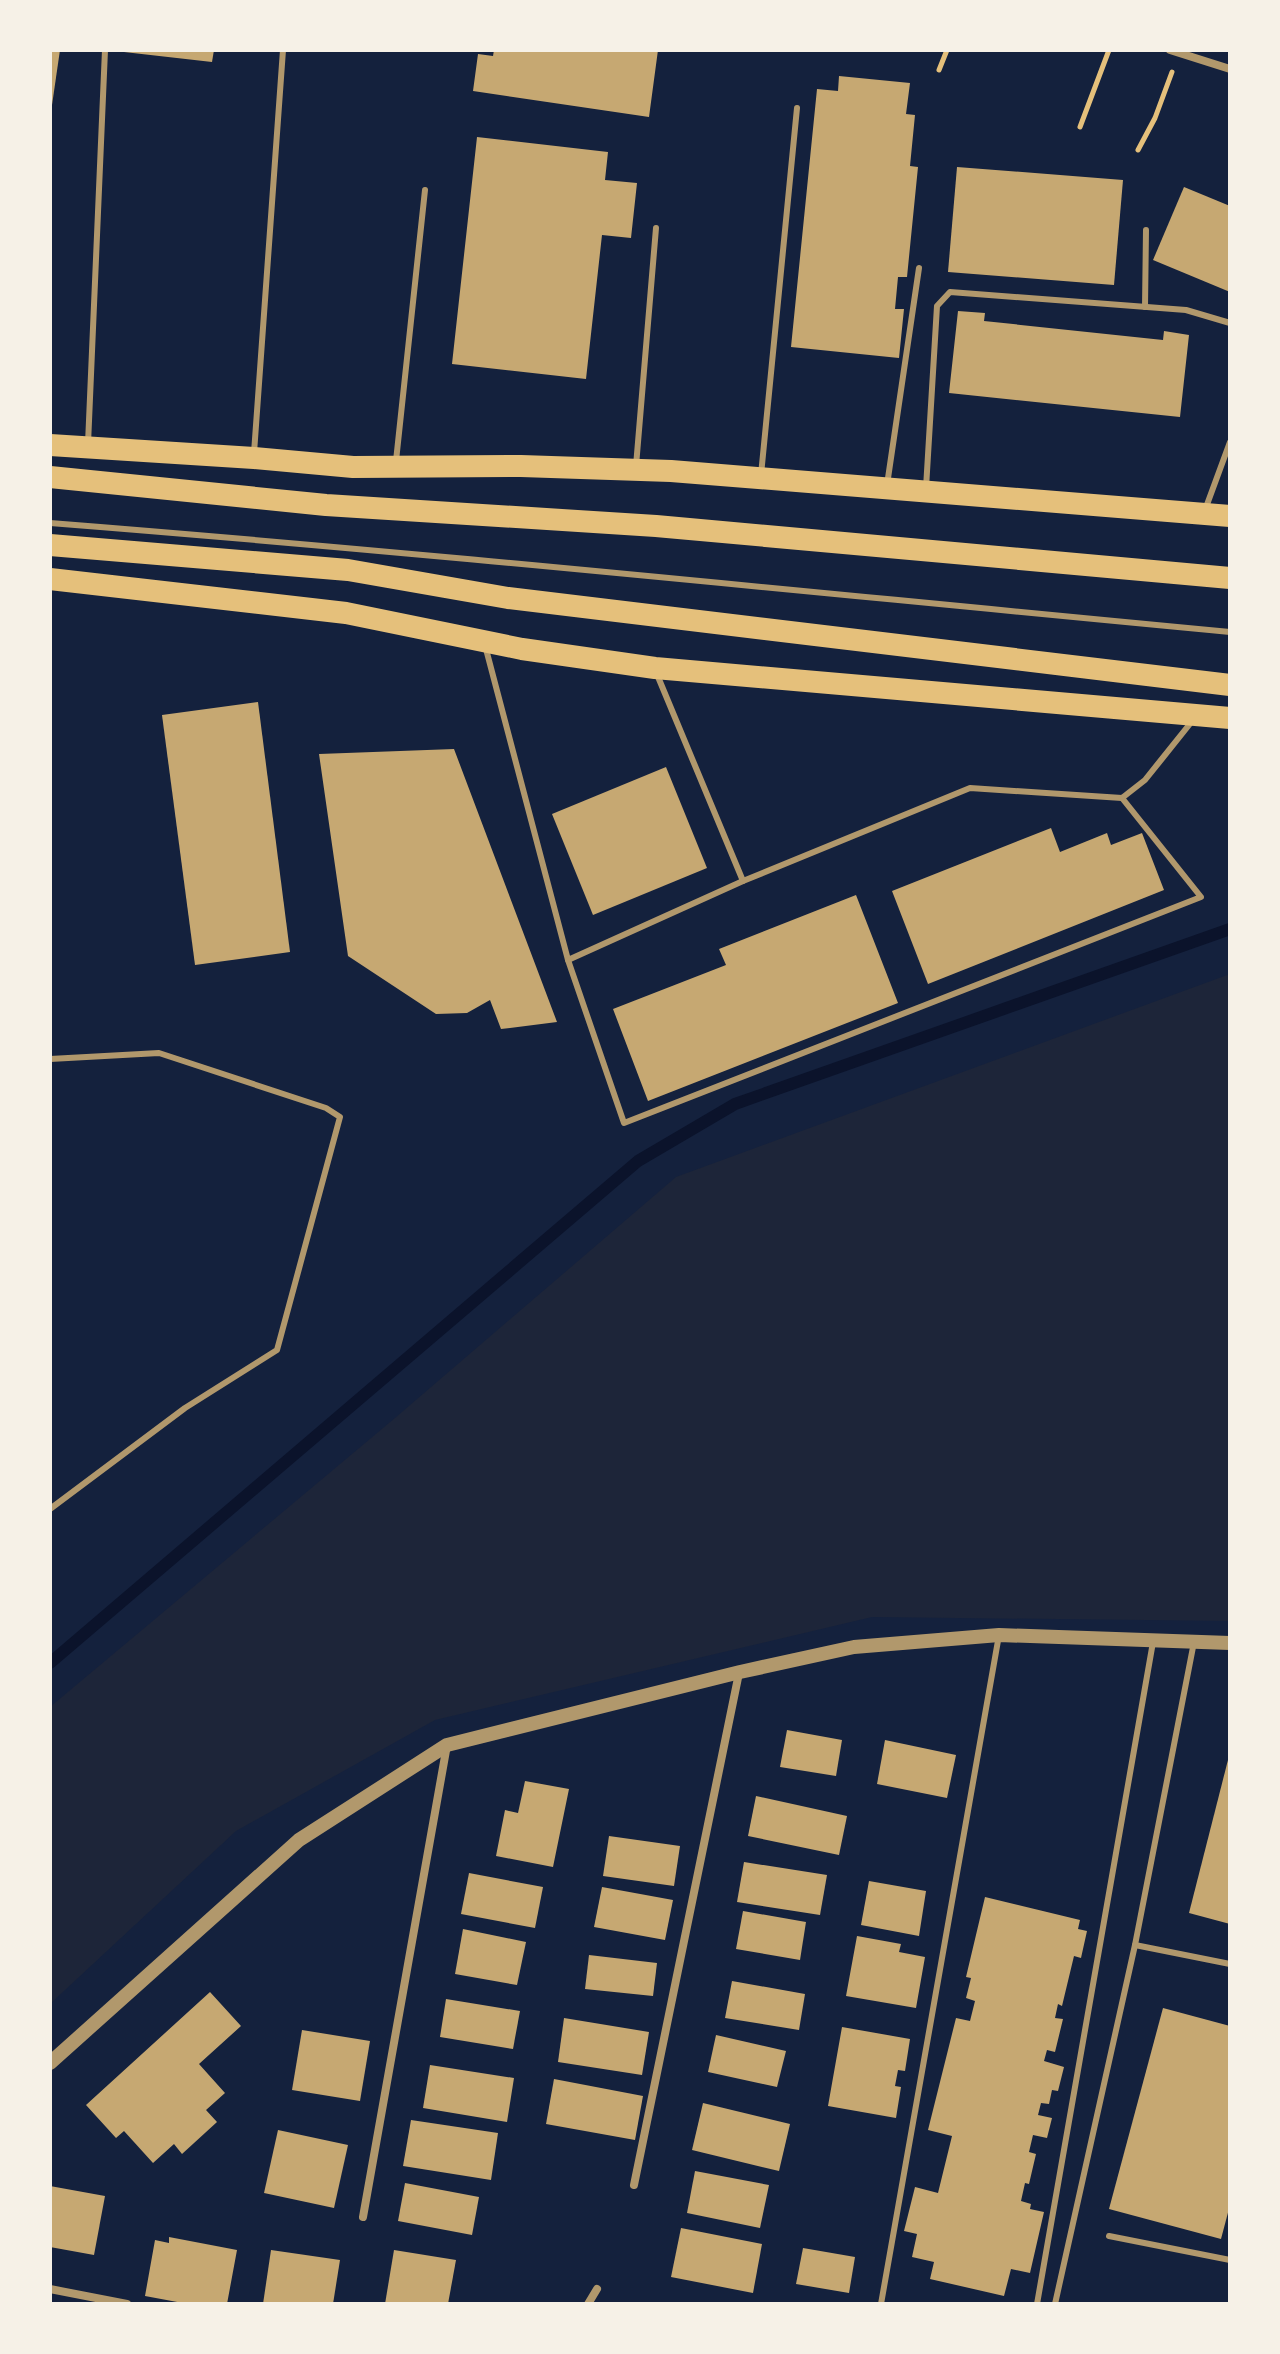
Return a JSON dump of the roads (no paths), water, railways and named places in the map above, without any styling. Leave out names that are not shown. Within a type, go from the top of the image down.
[{"type":"highway","points":[[50,445],[353,467],[521,466],[636,470],[1230,516]]},
{"type":"highway","points":[[50,477],[326,505],[656,526],[1230,578]]},
{"type":"highway","points":[[50,545],[348,570],[538,602],[1230,685]]},
{"type":"highway","points":[[50,579],[346,613],[484,641],[655,668],[1230,718]]},
{"type":"street","points":[[1175,51],[1230,69]]},
{"type":"street","points":[[50,2063],[299,1840],[447,1745],[854,1647],[999,1635],[1230,1643]]},
{"type":"street","points":[[634,2185],[740,1672]]},
{"type":"street","points":[[363,2217],[447,1745]]},
{"type":"street","points":[[50,2289],[127,2304]]},
{"type":"street","points":[[588,2304],[597,2289]]},
{"type":"lane","points":[[88,448],[105,50]]},
{"type":"lane","points":[[254,458],[283,50]]},
{"type":"lane","points":[[760,478],[797,108]]},
{"type":"lane","points":[[395,466],[425,190]]},
{"type":"lane","points":[[636,470],[656,228]]},
{"type":"lane","points":[[1145,307],[1146,230]]},
{"type":"lane","points":[[887,488],[919,268]]},
{"type":"lane","points":[[926,492],[937,306],[950,292],[1186,310],[1230,323]]},
{"type":"lane","points":[[1204,514],[1230,442]]},
{"type":"lane","points":[[50,523],[351,547],[1230,632]]},
{"type":"lane","points":[[484,641],[568,960],[624,1123],[1201,897],[1122,798]]},
{"type":"lane","points":[[655,668],[743,881]]},
{"type":"lane","points":[[568,960],[743,881],[970,788],[1122,798],[1145,780],[1197,715]]},
{"type":"lane","points":[[50,1059],[159,1053],[326,1108],[340,1117],[277,1350],[185,1408],[50,1509]]},
{"type":"lane","points":[[881,2304],[999,1635]]},
{"type":"lane","points":[[1037,2304],[1153,1641]]},
{"type":"lane","points":[[1055,2304],[1135,1945],[1194,1642]]},
{"type":"lane","points":[[1135,1945],[1230,1964]]},
{"type":"lane","points":[[1109,2236],[1230,2260]]},
{"type":"waterway","points":[[50,1663],[638,1161],[735,1104],[1230,929]]}]
